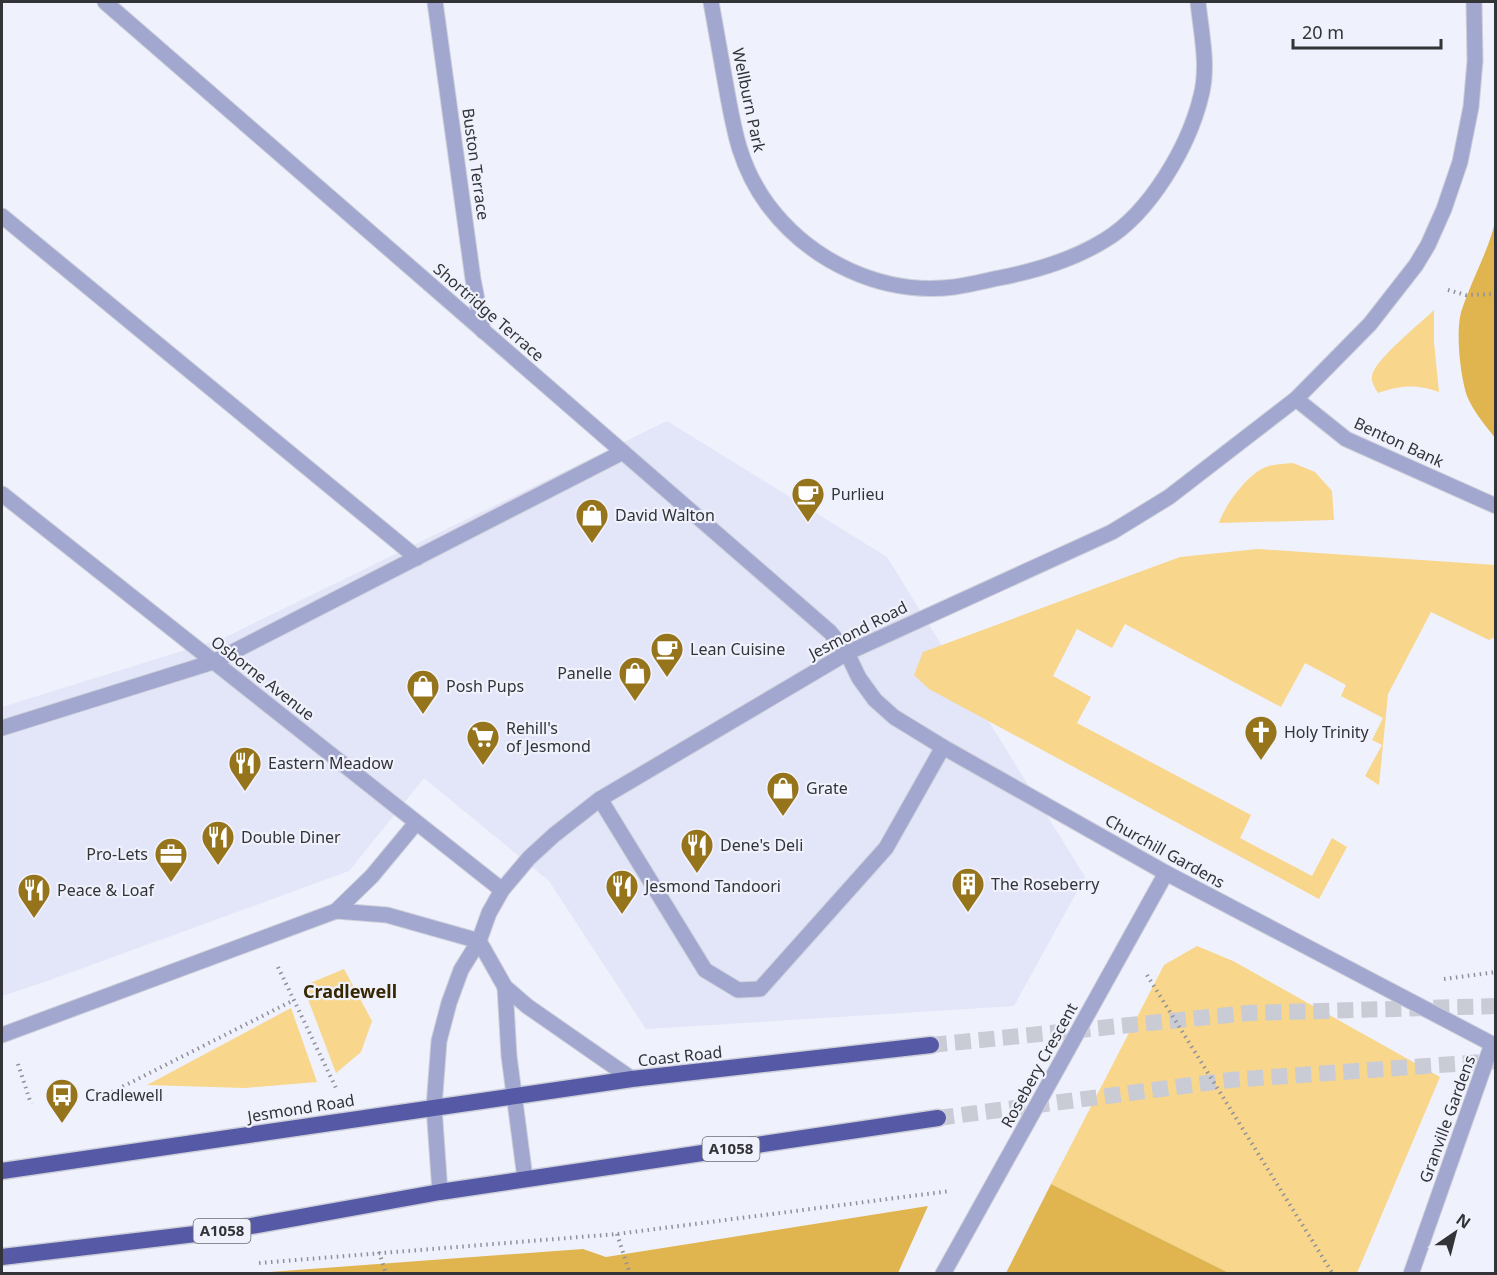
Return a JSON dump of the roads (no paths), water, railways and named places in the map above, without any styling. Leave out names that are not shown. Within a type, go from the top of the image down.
[{"type":"highway","name":"Coast Road","points":[[434,1107],[632,1079],[931,1046]]},
{"type":"highway","name":"Jesmond Road","points":[[2,1171],[434,1107]]},
{"type":"highway","name":"A1058","points":[[2,1257],[229,1230],[525,1178],[938,1118]]},
{"type":"street","name":"Shortridge Terrace","points":[[105,2],[830,632],[847,653]]},
{"type":"street","name":"Buston Terrace","points":[[434,2],[473,279],[483,331]]},
{"type":"street","name":"Wellburn Park","points":[[711,2],[737,144],[748,172],[768,204],[791,231],[822,255],[861,277],[904,287],[952,287],[1025,273],[1067,259],[1106,240],[1132,218],[1157,189],[1177,160],[1193,124],[1202,94],[1204,64],[1198,2]]},
{"type":"street","name":"Jesmond Road","points":[[434,1107],[440,1041],[449,1003],[462,970],[502,890],[529,858],[554,835],[600,799],[847,653],[1112,532],[1169,497],[1296,399],[1370,324],[1416,265],[1428,245],[1444,209],[1460,162],[1469,118],[1475,61],[1474,2]]},
{"type":"street","points":[[2,216],[417,558]]},
{"type":"street","name":"Benton Bank","points":[[1296,399],[1346,439],[1496,506]]},
{"type":"street","points":[[2,728],[213,662],[623,452]]},
{"type":"street","name":"Osborne Avenue","points":[[2,494],[502,890]]},
{"type":"street","name":"Churchill Gardens","points":[[847,653],[859,678],[875,700],[894,717],[943,747],[1166,873],[1494,1045]]},
{"type":"street","points":[[600,799],[705,970],[738,990],[760,989],[886,848],[943,747]]},
{"type":"street","points":[[5,1034],[336,911],[372,876],[416,822]]},
{"type":"street","name":"Rosebery Crescent","points":[[943,1274],[1166,873]]},
{"type":"street","points":[[336,911],[387,915],[478,941],[505,987],[527,1006],[632,1079]]},
{"type":"street","points":[[505,987],[506,1029],[525,1178]]},
{"type":"street","name":"Granville Gardens","points":[[1411,1274],[1494,1045]]},
{"type":"street","points":[[434,1107],[440,1192]]},
{"type":"tunnel","points":[[931,1045],[1249,1013],[1496,1006]]},
{"type":"tunnel","points":[[938,1118],[1230,1080],[1496,1061]]},
{"type":"place","name":"Purlieu","points":[[808,523]]},
{"type":"place","name":"David Walton","points":[[592,544]]},
{"type":"place","name":"Lean Cuisine","points":[[667,678]]},
{"type":"place","name":"Panelle","points":[[635,702]]},
{"type":"place","name":"Posh Pups","points":[[423,715]]},
{"type":"place","name":"Holy Trinity","points":[[1261,761]]},
{"type":"place","name":"Rehill's of Jesmond","points":[[483,766]]},
{"type":"place","name":"Eastern Meadow","points":[[245,792]]},
{"type":"place","name":"Grate","points":[[783,817]]},
{"type":"place","name":"Double Diner","points":[[218,866]]},
{"type":"place","name":"Dene's Deli","points":[[697,874]]},
{"type":"place","name":"Pro-Lets","points":[[171,883]]},
{"type":"place","name":"The Roseberry","points":[[968,913]]},
{"type":"place","name":"Jesmond Tandoori","points":[[622,915]]},
{"type":"place","name":"Peace & Loaf","points":[[34,919]]},
{"type":"place","name":"Cradlewell","points":[[62,1124]]},
{"type":"district","name":"Cradlewell","points":[[350,992]]}]
